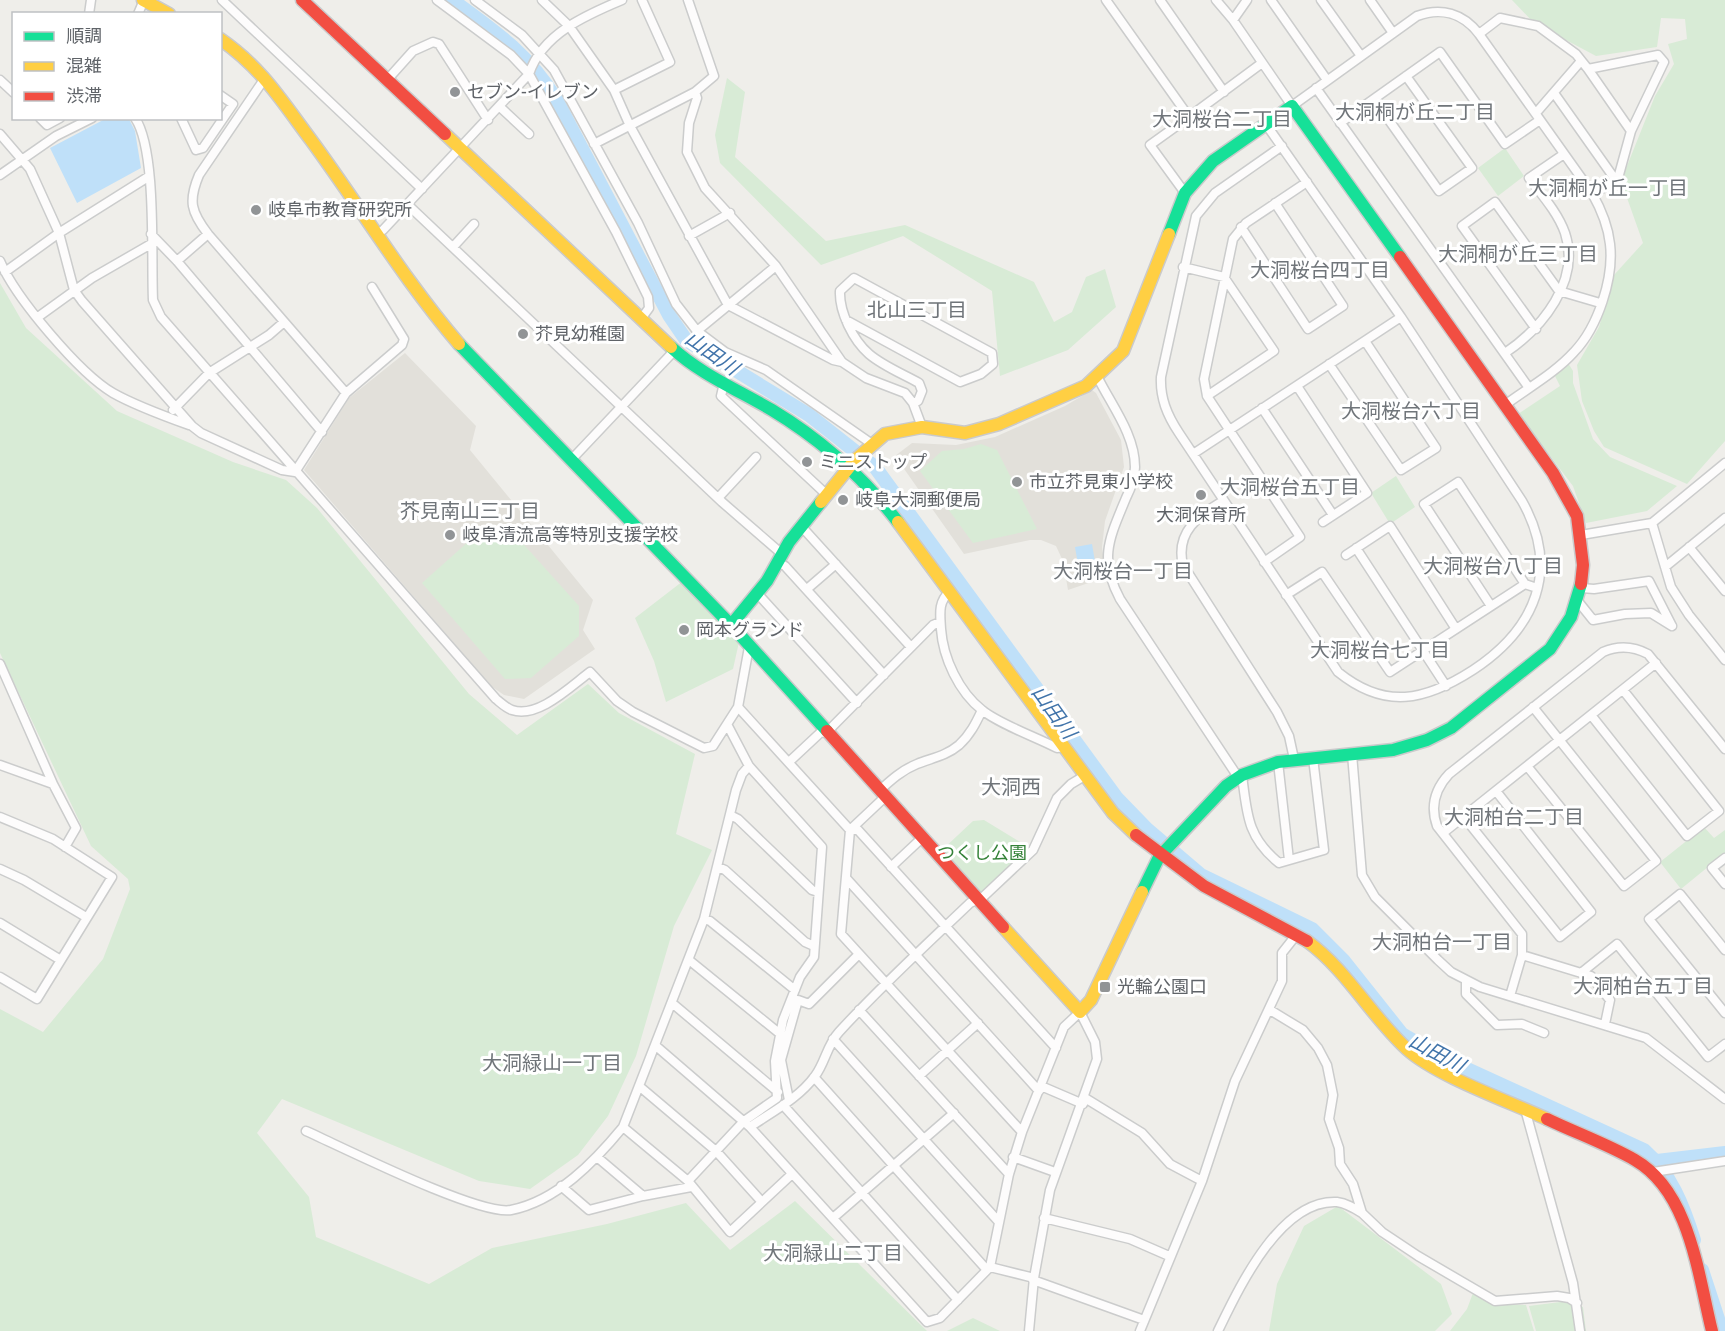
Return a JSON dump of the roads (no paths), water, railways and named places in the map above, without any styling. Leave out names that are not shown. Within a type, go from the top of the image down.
[{"type":"street","points":[[144,0],[165,12]]},
{"type":"street","points":[[222,0],[422,189]]},
{"type":"street","points":[[302,0],[675,350],[724,383],[774,411],[852,464],[950,591],[1113,813],[1210,891],[1297,934],[1318,950],[1407,1051],[1444,1072],[1635,1160],[1656,1172],[1675,1202],[1712,1331]]},
{"type":"street","points":[[438,0],[530,72],[616,232],[648,297],[649,308],[641,319]]},
{"type":"street","points":[[475,0],[522,35],[567,92],[638,223],[676,304],[697,331],[725,352],[766,370],[869,446]]},
{"type":"street","points":[[542,0],[569,26],[614,90],[630,126],[728,305],[833,360],[842,362],[866,378],[905,393],[913,403],[922,427]]},
{"type":"street","points":[[376,234],[488,120],[530,72],[538,55],[569,26],[588,14],[622,0]]},
{"type":"street","points":[[614,90],[670,62],[642,0]]},
{"type":"street","points":[[594,144],[695,92],[714,76],[688,0]]},
{"type":"street","points":[[1106,0],[1189,117]]},
{"type":"street","points":[[1160,0],[1224,92]]},
{"type":"street","points":[[656,1046],[747,1124],[927,1322],[940,1318],[988,1268],[1013,1157],[1064,1027],[1091,1000],[1162,853],[1176,836],[1216,795],[1240,776],[1278,762],[1294,759],[1410,746],[1450,728],[1550,649],[1571,617],[1579,594],[1584,565],[1581,535],[1568,496],[1233,20],[1216,0]]},
{"type":"street","points":[[1233,20],[1247,0]]},
{"type":"street","points":[[1271,0],[1327,80]]},
{"type":"street","points":[[1321,0],[1361,56]]},
{"type":"street","points":[[1370,0],[1393,33]]},
{"type":"street","points":[[731,626],[757,593],[801,526],[852,464],[869,446],[885,434],[922,427],[966,433],[983,430],[1075,392],[1098,378],[1123,351],[1185,192],[1214,160],[1417,16],[1437,11],[1462,16],[1479,34],[1592,193],[1602,211],[1611,247],[1610,265],[1600,303],[1587,336],[1575,351],[1505,405]]},
{"type":"street","points":[[1479,34],[1500,18],[1538,26],[1581,61],[1631,130]]},
{"type":"street","points":[[222,40],[246,57],[265,78],[411,285],[458,343],[731,626],[1080,1012],[1095,1042],[1097,1059],[1084,1101],[1055,1172],[1033,1279],[1029,1331]]},
{"type":"street","points":[[387,80],[413,51],[433,42],[439,44],[488,120]]},
{"type":"street","points":[[1340,123],[1440,52],[1505,144],[1538,117],[1554,93],[1581,61]]},
{"type":"street","points":[[1588,69],[1658,55],[1664,62],[1631,130],[1617,182]]},
{"type":"street","points":[[1185,192],[1150,145],[1262,63]]},
{"type":"street","points":[[1374,99],[1439,191],[1472,168],[1406,76]]},
{"type":"street","points":[[265,78],[199,175],[192,190],[195,218],[346,393]]},
{"type":"street","points":[[0,80],[12,91]]},
{"type":"street","points":[[1316,88],[1529,388]]},
{"type":"street","points":[[695,92],[697,98],[689,123],[687,152],[705,188],[776,266],[842,362]]},
{"type":"street","points":[[1554,93],[1617,182]]},
{"type":"street","points":[[182,120],[192,145],[196,150],[203,148],[233,104],[222,96]]},
{"type":"street","points":[[500,106],[529,134]]},
{"type":"street","points":[[42,120],[47,125],[56,120]]},
{"type":"street","points":[[0,175],[56,136],[88,120]]},
{"type":"street","points":[[136,120],[144,137],[153,300],[160,317],[295,472],[313,488],[496,699],[510,709],[528,710],[542,705],[590,672],[617,700],[633,712],[704,748],[712,746],[728,726],[738,707],[749,647]]},
{"type":"street","points":[[1266,124],[1282,146],[1401,317],[1530,516],[1539,548],[1538,588],[1526,620],[1514,637],[1492,657],[1436,692],[1400,698],[1358,686],[1338,672],[1171,422],[1161,390],[1191,230],[1205,203],[1282,146]]},
{"type":"street","points":[[0,134],[23,159],[59,233],[74,290],[176,408],[201,433],[282,470],[295,472]]},
{"type":"street","points":[[1504,353],[1536,329],[1553,306],[1568,262],[1565,234],[1560,221],[1530,178],[1564,154]]},
{"type":"street","points":[[4,272],[59,233],[148,177]]},
{"type":"street","points":[[1264,562],[1300,537],[1207,396],[1204,379],[1233,239],[1241,227],[1307,182]]},
{"type":"street","points":[[1592,193],[1617,182]]},
{"type":"street","points":[[1536,329],[1462,226],[1495,202],[1559,291],[1600,303]]},
{"type":"street","points":[[1241,227],[1308,328],[1343,306],[1275,203]]},
{"type":"street","points":[[407,204],[622,406],[780,559],[884,675]]},
{"type":"street","points":[[689,236],[730,213]]},
{"type":"street","points":[[453,247],[474,224]]},
{"type":"street","points":[[151,234],[177,261],[322,432]]},
{"type":"street","points":[[177,261],[208,234]]},
{"type":"street","points":[[38,317],[74,290],[151,244]]},
{"type":"street","points":[[0,261],[4,272],[38,317],[101,385],[167,417],[192,426]]},
{"type":"street","points":[[697,331],[776,266]]},
{"type":"street","points":[[1184,267],[1224,277],[1274,351],[1207,396]]},
{"type":"street","points":[[846,320],[960,382],[981,374],[993,364],[992,353],[854,278],[840,291],[840,302],[846,320],[870,355],[919,383],[922,391],[918,401],[913,403]]},
{"type":"street","points":[[295,472],[346,393],[402,345],[404,339],[372,287]]},
{"type":"street","points":[[1193,454],[1401,317]]},
{"type":"street","points":[[167,417],[209,372],[249,348],[284,322]]},
{"type":"street","points":[[1329,364],[1401,470],[1436,448],[1365,341]]},
{"type":"street","points":[[572,459],[675,350]]},
{"type":"street","points":[[1098,378],[1130,439],[1135,468],[1133,483],[1110,537],[1107,553],[1108,573],[1120,598],[1240,776],[1248,821],[1257,841],[1280,863],[1324,850],[1312,758]]},
{"type":"street","points":[[724,383],[722,396],[827,495]]},
{"type":"street","points":[[1297,386],[1367,493],[1323,522]]},
{"type":"street","points":[[1262,408],[1333,515]]},
{"type":"street","points":[[718,498],[756,457]]},
{"type":"street","points":[[1581,535],[1652,523],[1725,463]]},
{"type":"street","points":[[1491,606],[1424,504],[1458,482],[1525,584],[1538,588]]},
{"type":"street","points":[[1223,501],[1204,512],[1189,527],[1183,540],[1181,555],[1183,565],[1277,712],[1288,736],[1294,759]]},
{"type":"street","points":[[1665,567],[1724,522]]},
{"type":"street","points":[[1652,523],[1665,567],[1680,603],[1725,660]]},
{"type":"street","points":[[801,526],[911,647]]},
{"type":"street","points":[[1346,555],[1390,526],[1456,629]]},
{"type":"street","points":[[1689,547],[1725,591]]},
{"type":"street","points":[[1356,548],[1446,686]]},
{"type":"street","points":[[807,589],[836,564]]},
{"type":"street","points":[[1286,595],[1322,572],[1390,672],[1525,584]]},
{"type":"street","points":[[1649,581],[1672,626],[1650,614],[1625,614],[1593,620],[1579,594],[1594,589],[1649,581]]},
{"type":"street","points":[[950,591],[943,597],[939,607],[942,648],[962,687],[982,710],[1057,748],[1065,747]]},
{"type":"street","points":[[757,593],[857,703]]},
{"type":"street","points":[[790,761],[820,733],[827,732],[933,625],[940,622]]},
{"type":"street","points":[[1510,996],[1522,955],[1522,934],[1437,826],[1433,806],[1440,784],[1449,774],[1610,649],[1623,646],[1637,648],[1656,663],[1725,749]]},
{"type":"street","points":[[1443,833],[1656,663]]},
{"type":"street","points":[[0,664],[52,784],[76,828],[65,847]]},
{"type":"street","points":[[1591,715],[1687,836],[1719,811],[1623,690]]},
{"type":"street","points":[[738,707],[790,761],[850,830],[858,830],[1056,1048]]},
{"type":"street","points":[[1527,766],[1624,886],[1656,861],[1533,708]]},
{"type":"street","points":[[982,710],[971,732],[959,745],[942,757],[917,764],[896,775],[850,830],[841,934],[1022,1132]]},
{"type":"street","points":[[561,1186],[590,1210],[690,1184],[716,1151],[777,1098],[775,1061],[779,1033],[795,990],[814,957],[822,847],[749,765],[728,726]]},
{"type":"street","points":[[1352,754],[1360,863],[1367,887],[1437,960],[1466,981],[1631,1032],[1657,1045],[1725,1099]]},
{"type":"street","points":[[1278,762],[1289,861]]},
{"type":"street","points":[[0,765],[52,784]]},
{"type":"street","points":[[306,1131],[436,1189],[487,1208],[508,1211],[542,1200],[597,1157],[623,1126],[656,1046],[704,919],[730,815],[742,774],[749,765]]},
{"type":"street","points":[[747,1124],[786,1103],[814,1077],[833,1039],[859,1010],[973,901],[978,900],[1033,850],[1057,798],[1071,784],[1086,775]]},
{"type":"street","points":[[1464,817],[1560,937],[1591,912],[1496,791]]},
{"type":"street","points":[[730,815],[738,819],[812,890],[818,892]]},
{"type":"street","points":[[0,817],[53,839],[112,877],[59,959],[37,999],[0,977]]},
{"type":"street","points":[[891,867],[922,838]]},
{"type":"street","points":[[1725,858],[1712,868],[1725,884]]},
{"type":"street","points":[[718,867],[725,870],[805,942],[814,946]]},
{"type":"street","points":[[1,870],[86,917]]},
{"type":"street","points":[[846,878],[1040,1088],[1084,1101],[1142,1133],[1170,1164],[1202,1181]]},
{"type":"street","points":[[1725,950],[1680,894],[1650,919],[1725,1013]]},
{"type":"street","points":[[704,919],[710,921],[795,990]]},
{"type":"street","points":[[0,923],[59,959]]},
{"type":"street","points":[[1140,1331],[1169,1256],[1202,1181],[1235,1081],[1282,981],[1282,953],[1297,934]]},
{"type":"street","points":[[1581,973],[1617,944],[1708,1058],[1725,1044]]},
{"type":"street","points":[[859,954],[809,1004],[798,1000],[782,1060],[786,1103],[862,1193],[958,1300]]},
{"type":"street","points":[[1522,955],[1591,976],[1610,1000],[1605,1024]]},
{"type":"street","points":[[689,960],[772,1030],[779,1033]]},
{"type":"street","points":[[1466,981],[1466,994],[1497,1025],[1522,1024],[1544,1033]]},
{"type":"street","points":[[672,1003],[778,1092]]},
{"type":"street","points":[[859,1010],[1009,1174]]},
{"type":"street","points":[[1270,1010],[1303,1030],[1318,1048],[1327,1065],[1333,1095],[1329,1119],[1339,1148],[1340,1164],[1353,1184],[1362,1213]]},
{"type":"street","points":[[919,1076],[978,1023]]},
{"type":"street","points":[[833,1039],[999,1222]]},
{"type":"street","points":[[814,1077],[988,1268],[1033,1279],[1144,1320]]},
{"type":"street","points":[[639,1086],[716,1151],[762,1202]]},
{"type":"street","points":[[1525,1109],[1577,1303],[1580,1331]]},
{"type":"street","points":[[833,1218],[954,1113]]},
{"type":"street","points":[[623,1126],[690,1184],[730,1232],[792,1174]]},
{"type":"street","points":[[597,1157],[643,1196]]},
{"type":"street","points":[[1013,1157],[1055,1172]]},
{"type":"street","points":[[1656,1172],[1725,1161]]},
{"type":"street","points":[[1218,1331],[1240,1285],[1270,1242],[1288,1222],[1306,1208],[1339,1202],[1362,1213],[1382,1232],[1418,1256],[1495,1300],[1557,1296],[1569,1298],[1577,1303]]},
{"type":"street","points":[[1044,1218],[1130,1239],[1169,1256]]},
{"type":"water","points":[[103,120],[130,120],[135,131],[141,168],[77,203],[50,148]]},
{"type":"water","points":[[1092,544],[1097,573],[1080,576],[1075,547]]},
{"type":"waterway","name":"山田川","points":[[452,0],[510,44],[545,83],[556,99],[669,315],[686,340],[809,415],[875,467],[1116,797],[1147,829],[1201,875],[1312,929],[1344,961],[1402,1034],[1441,1057],[1644,1150],[1669,1180],[1694,1240]]},
{"type":"waterway","points":[[1657,1161],[1725,1153]]},
{"type":"waterway","name":"山田川","points":[[1702,1270],[1722,1331]]},
{"type":"place","name":"セブン-イレブン","points":[[455,92]]},
{"type":"place","name":"岐阜市教育研究所","points":[[256,210]]},
{"type":"place","name":"芥見幼稚園","points":[[523,334]]},
{"type":"place","name":"ミニストップ","points":[[807,462]]},
{"type":"place","name":"市立芥見東小学校","points":[[1017,482]]},
{"type":"place","name":"大洞保育所","points":[[1201,495]]},
{"type":"place","name":"岐阜大洞郵便局","points":[[843,500]]},
{"type":"place","name":"岐阜清流高等特別支援学校","points":[[450,535]]},
{"type":"place","name":"岡本グランド","points":[[684,630]]},
{"type":"place","name":"光輪公園口","points":[[1105,987]]},
{"type":"district","name":"大洞桐が丘二丁目","points":[[1415,112]]},
{"type":"district","name":"大洞桜台二丁目","points":[[1222,119]]},
{"type":"district","name":"大洞桐が丘一丁目","points":[[1608,188]]},
{"type":"district","name":"大洞桐が丘三丁目","points":[[1518,254]]},
{"type":"district","name":"大洞桜台四丁目","points":[[1320,270]]},
{"type":"district","name":"北山三丁目","points":[[917,310]]},
{"type":"district","name":"大洞桜台六丁目","points":[[1411,411]]},
{"type":"district","name":"大洞桜台五丁目","points":[[1290,487]]},
{"type":"district","name":"芥見南山三丁目","points":[[470,511]]},
{"type":"district","name":"大洞桜台八丁目","points":[[1493,566]]},
{"type":"district","name":"大洞桜台一丁目","points":[[1123,571]]},
{"type":"district","name":"大洞桜台七丁目","points":[[1380,650]]},
{"type":"district","name":"大洞西","points":[[1011,787]]},
{"type":"district","name":"大洞柏台二丁目","points":[[1514,817]]},
{"type":"district","name":"大洞柏台一丁目","points":[[1442,942]]},
{"type":"district","name":"大洞柏台五丁目","points":[[1643,986]]},
{"type":"district","name":"大洞緑山一丁目","points":[[552,1063]]},
{"type":"district","name":"大洞緑山二丁目","points":[[833,1253]]},
{"type":"park label","name":"つくし公園","points":[[982,853]]}]
